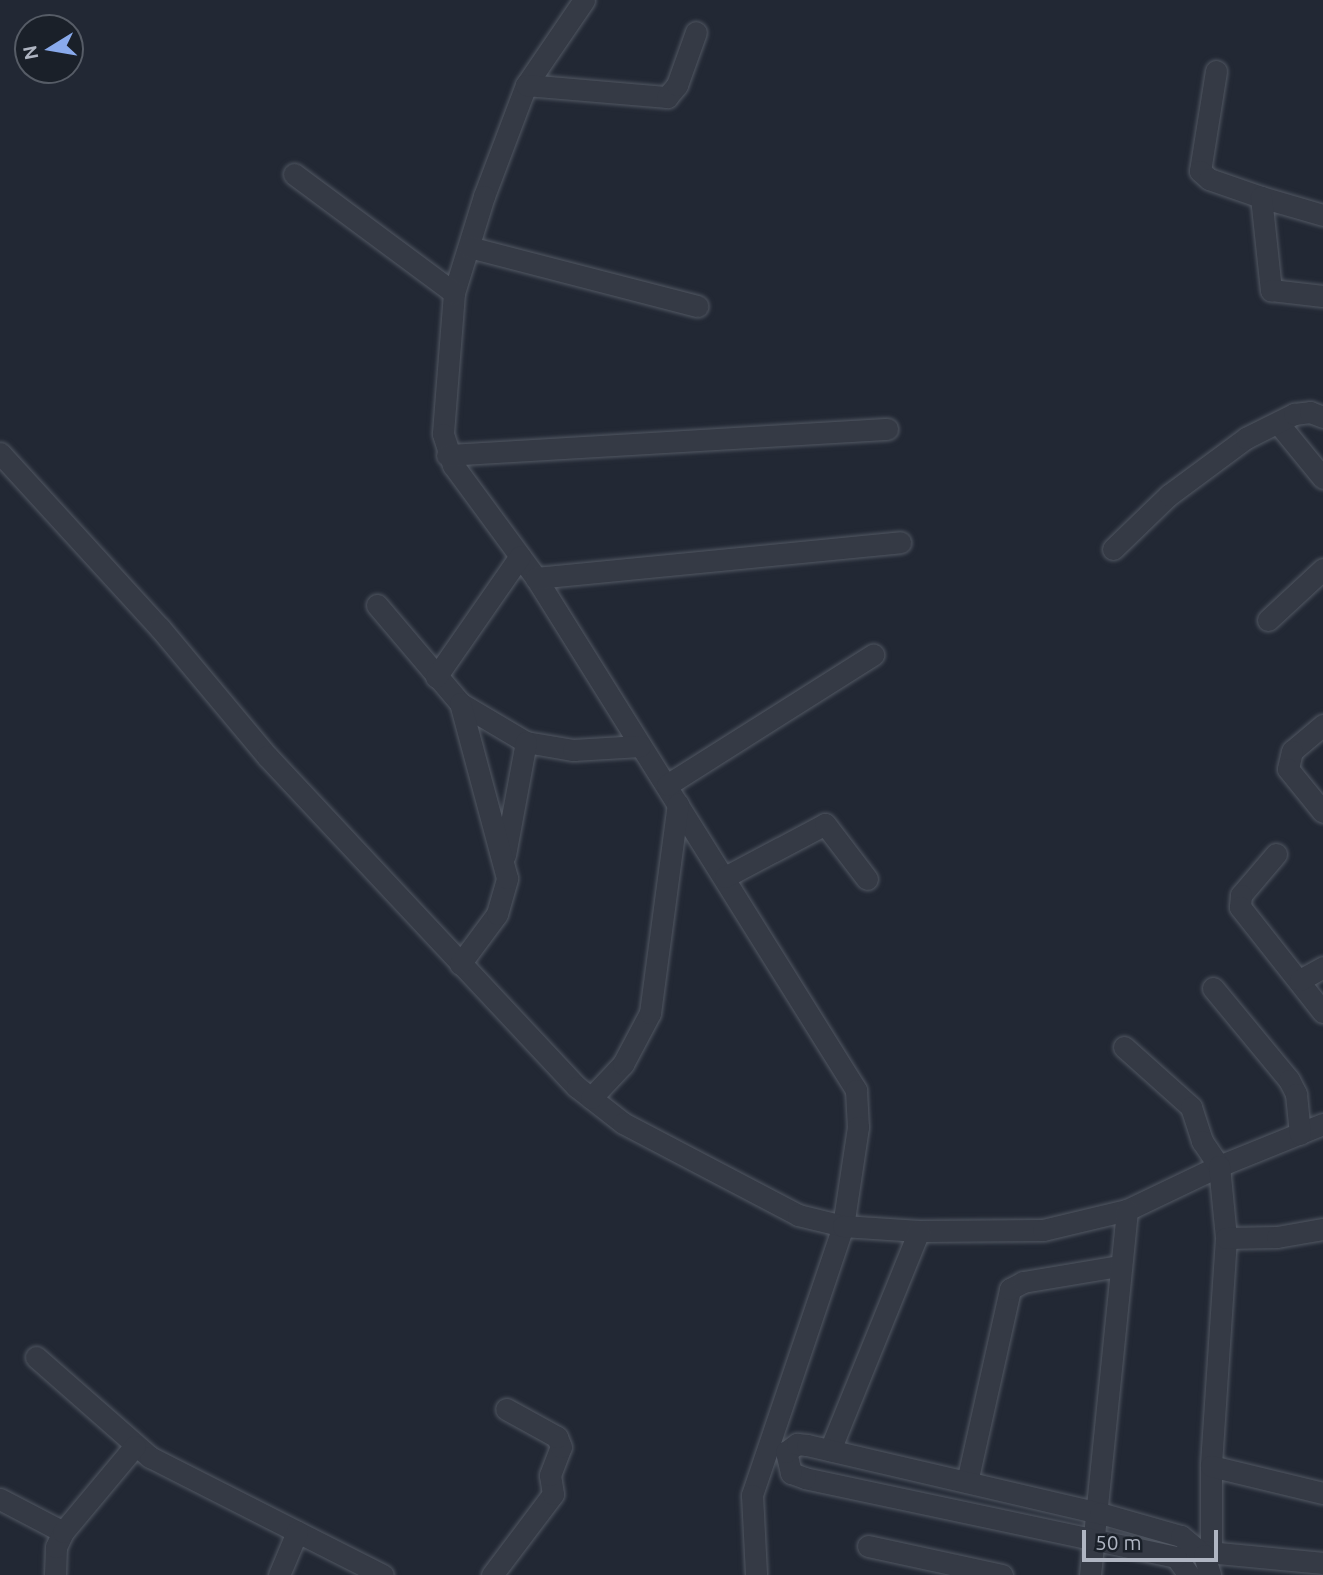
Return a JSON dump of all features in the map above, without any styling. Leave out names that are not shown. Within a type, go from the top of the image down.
[{"type":"street","points":[[584,0],[526,85],[469,247],[454,293],[442,414],[447,455],[536,578],[856,1090],[858,1127],[843,1226],[752,1495],[756,1575]]},
{"type":"street","points":[[526,85],[667,97],[677,85],[696,32]]},
{"type":"street","points":[[1216,71],[1200,171],[1209,179],[1323,215]]},
{"type":"street","points":[[294,174],[454,293]]},
{"type":"street","points":[[1261,197],[1270,289],[1323,296]]},
{"type":"street","points":[[469,247],[697,306]]},
{"type":"street","points":[[1113,549],[1213,461],[1278,423],[1310,412],[1323,417]]},
{"type":"street","points":[[1278,423],[1323,478]]},
{"type":"street","points":[[447,455],[887,429]]},
{"type":"street","points":[[0,453],[160,628],[267,756],[460,964],[591,1098],[623,1123],[798,1215],[843,1226],[919,1231],[1042,1230],[1127,1210],[1219,1166],[1323,1124]]},
{"type":"street","points":[[536,578],[900,542]]},
{"type":"street","points":[[436,677],[520,556]]},
{"type":"street","points":[[1268,620],[1323,569]]},
{"type":"street","points":[[377,605],[460,703],[526,742],[573,750],[640,746]]},
{"type":"street","points":[[667,785],[873,655]]},
{"type":"street","points":[[460,703],[504,860]]},
{"type":"street","points":[[1323,725],[1292,751],[1288,769],[1323,811]]},
{"type":"street","points":[[460,964],[503,902],[504,860],[526,742]]},
{"type":"street","points":[[591,1098],[624,1064],[650,1013],[678,804]]},
{"type":"street","points":[[725,877],[825,824],[867,879]]},
{"type":"street","points":[[1276,854],[1239,901],[1242,913],[1300,980],[1323,1012]]},
{"type":"street","points":[[1300,980],[1323,968]]},
{"type":"street","points":[[1213,988],[1289,1080],[1296,1094],[1300,1133]]},
{"type":"street","points":[[1124,1047],[1191,1107],[1202,1141],[1219,1166],[1226,1238],[1205,1549],[1210,1575]]},
{"type":"street","points":[[1090,1575],[1100,1513],[1119,1266],[1127,1210]]},
{"type":"street","points":[[1226,1238],[1277,1237],[1323,1229]]},
{"type":"street","points":[[830,1450],[919,1231]]},
{"type":"street","points":[[967,1482],[1010,1289],[1023,1282],[1119,1266]]},
{"type":"street","points":[[36,1357],[135,1447],[383,1575]]},
{"type":"street","points":[[492,1575],[554,1494],[550,1475],[561,1447],[557,1437],[506,1409]]},
{"type":"street","points":[[1189,1575],[1185,1563],[1176,1557],[1096,1537],[805,1478],[786,1465],[789,1446],[830,1450],[1100,1513],[1181,1536],[1205,1549],[1323,1563]]},
{"type":"street","points":[[55,1575],[56,1547],[63,1532],[135,1447]]},
{"type":"street","points":[[1211,1466],[1323,1493]]},
{"type":"street","points":[[0,1499],[63,1532]]},
{"type":"street","points":[[279,1575],[298,1532]]},
{"type":"street","points":[[867,1546],[1002,1575]]},
{"type":"street","points":[[1176,1557],[1205,1549]]}]
